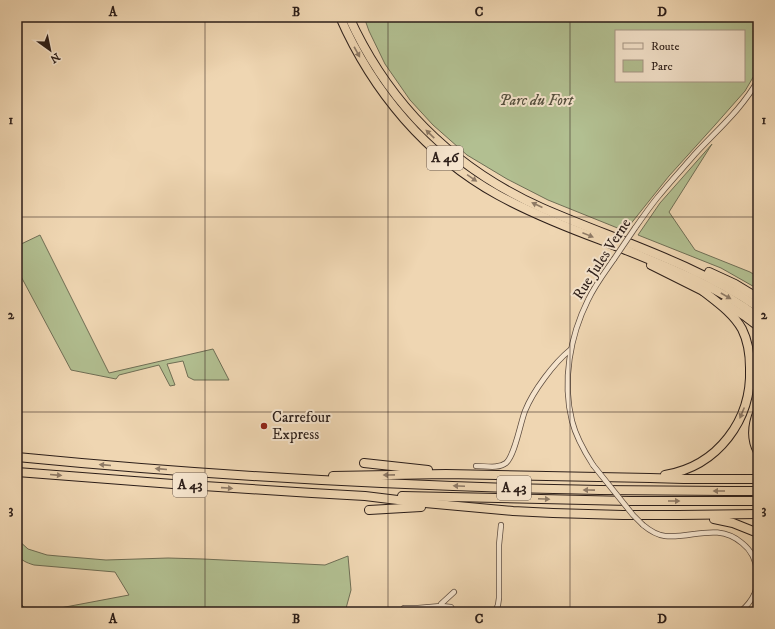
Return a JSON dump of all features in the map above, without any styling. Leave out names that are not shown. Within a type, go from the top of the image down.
[{"type":"highway","name":"A 46","points":[[340,17],[361,59],[381,90],[407,122],[454,166],[497,194],[541,216],[686,275],[727,296],[758,317]]},
{"type":"highway","name":"A 46","points":[[349,17],[362,45],[387,85],[417,122],[458,159],[482,176],[520,197],[567,218],[666,257],[708,277],[758,307]]},
{"type":"highway","points":[[602,241],[703,291],[731,307],[758,326]]},
{"type":"highway","points":[[639,246],[691,264],[735,284],[758,298]]},
{"type":"highway","points":[[650,478],[670,475],[681,471],[699,464],[710,456],[725,442],[734,429],[747,402],[750,380],[750,361],[745,336],[733,316],[703,291]]},
{"type":"highway","points":[[758,412],[754,422],[753,433],[754,444],[758,452]]},
{"type":"highway","name":"A 43","points":[[17,457],[175,470],[381,484],[588,490],[758,491]]},
{"type":"highway","points":[[364,463],[470,474]]},
{"type":"highway","name":"A 43","points":[[17,472],[165,484],[365,496],[630,501],[758,501]]},
{"type":"highway","points":[[270,476],[470,474],[684,479],[758,479]]},
{"type":"highway","points":[[365,496],[452,506],[560,514],[679,516],[758,514]]},
{"type":"highway","points":[[369,510],[452,506]]},
{"type":"highway","points":[[679,516],[724,520],[758,533]]},
{"type":"street","name":"Rue Jules Verne","points":[[740,612],[748,605],[753,597],[758,579],[755,562],[751,553],[736,538],[722,533],[711,532],[663,536],[653,532],[643,525],[633,515],[593,465],[583,448],[570,413],[568,387],[570,350],[587,301],[595,287],[657,198],[745,101],[758,80]]},
{"type":"street","points":[[476,466],[499,466],[506,463],[510,459],[522,419],[531,398],[561,358],[570,350]]},
{"type":"street","points":[[495,612],[499,598],[499,545],[501,525]]},
{"type":"street","points":[[441,606],[441,604],[454,592]]},
{"type":"street","points":[[404,608],[441,606],[451,607],[454,612]]},
{"type":"green space","name":"Parc du Fort","points":[[364,17],[758,17],[758,65],[755,74],[745,91],[669,176],[625,231],[548,200],[507,179],[467,155],[433,125],[410,100],[385,64]]},
{"type":"green space","points":[[712,144],[669,212],[695,250],[750,272],[758,277],[758,289],[721,268],[638,235],[660,203]]},
{"type":"green space","points":[[40,235],[109,373],[213,349],[229,380],[194,380],[188,377],[183,361],[167,364],[175,385],[170,386],[159,365],[119,375],[116,379],[71,370],[17,269],[17,246]]},
{"type":"green space","points":[[17,539],[28,549],[47,555],[106,560],[168,558],[325,565],[348,556],[351,590],[345,612],[17,612],[17,599],[27,611],[60,608],[129,595],[115,572],[34,565],[24,561],[18,553]]},
{"type":"place","name":"Carrefour Express","points":[[264,426]]}]
